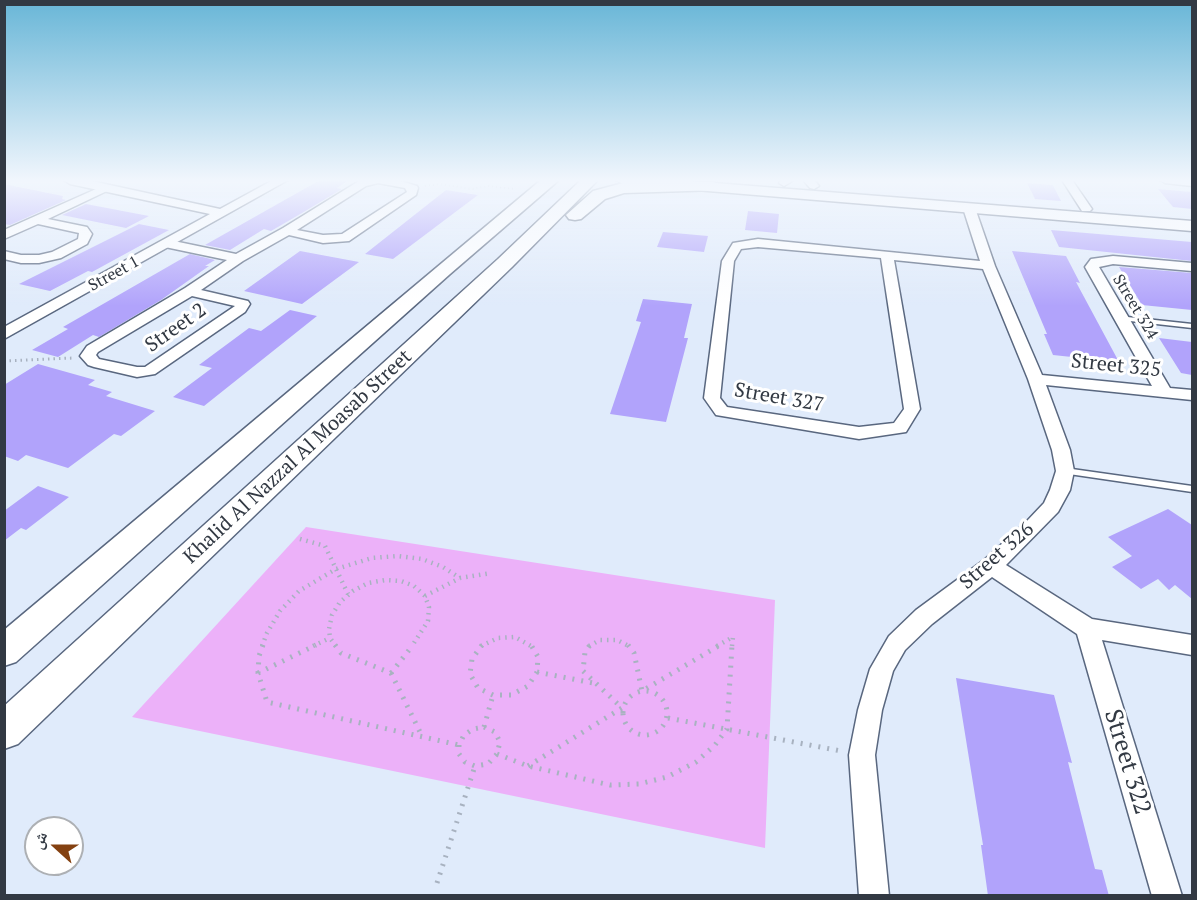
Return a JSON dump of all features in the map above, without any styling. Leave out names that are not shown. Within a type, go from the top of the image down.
[{"type":"main road","name":"Khalid Al Nazzal Al Moasab Street","points":[[4,651],[487,222]]},
{"type":"main road","points":[[505,263],[508,243],[528,222]]},
{"type":"main road","name":"Khalid Al Nazzal Al Moasab Street","points":[[4,731],[547,222]]},
{"type":"main road","points":[[505,263],[564,222]]},
{"type":"main road","points":[[1142,222],[1192,226]]},
{"type":"street","points":[[4,235],[33,222]]},
{"type":"street","points":[[4,255],[21,259],[39,259],[56,255],[83,241],[86,234],[83,230],[46,222]]},
{"type":"street","name":"Street 1","points":[[7,331],[207,222]]},
{"type":"street","name":"Street 2","points":[[190,291],[243,304],[240,309],[149,371],[137,372],[94,362],[88,356],[92,348],[301,222]]},
{"type":"street","points":[[287,231],[322,239],[345,238],[369,222]]},
{"type":"street","points":[[974,222],[988,266],[1036,379],[1061,450],[1065,471]]},
{"type":"street","name":"Street 327","points":[[887,255],[912,409],[900,428],[859,433],[722,411],[712,398],[728,261],[736,246],[758,243],[887,255],[988,266]]},
{"type":"street","points":[[170,244],[238,258]]},
{"type":"street","name":"Street 324","points":[[1164,392],[1092,267],[1096,262],[1113,260],[1192,267]]},
{"type":"street","name":"Street 325","points":[[1036,379],[1192,395]]},
{"type":"street","name":"Street 326","points":[[874,896],[862,755],[870,710],[879,679],[897,643],[924,617],[991,566],[1051,507],[1060,490],[1065,471]]},
{"type":"street","points":[[991,566],[1087,628],[1192,645]]},
{"type":"street","name":"Street 322","points":[[1087,628],[1167,896]]},
{"type":"lane","points":[[1121,318],[1192,326]]},
{"type":"lane","points":[[1065,471],[1192,489]]},
{"type":"path","points":[[4,361],[44,361],[88,356]]},
{"type":"path","points":[[300,539],[325,546],[348,594]]},
{"type":"path","points":[[459,745],[267,702],[258,674],[259,656],[267,633],[280,611],[299,591],[336,568],[372,558],[398,556],[422,559],[443,567],[460,578]]},
{"type":"path","points":[[424,596],[460,578],[491,573]]},
{"type":"path","points":[[391,673],[421,635],[428,621],[429,608],[424,596],[414,586],[401,581],[385,580],[368,584],[348,594],[332,615],[330,638],[341,653],[391,673],[422,736]]},
{"type":"path","points":[[515,637],[530,644],[538,657],[537,672],[528,686],[511,695],[493,695],[478,688],[470,674],[472,658],[482,645],[498,638],[515,637]]},
{"type":"path","points":[[498,754],[528,766],[595,783],[639,784],[667,777],[696,762],[715,745],[727,729],[733,637],[642,692],[629,696],[621,708],[528,766]]},
{"type":"path","points":[[258,674],[330,638]]},
{"type":"path","points":[[600,640],[617,640],[628,645],[634,653],[642,692],[656,695],[666,705],[668,718],[661,729],[647,735],[633,731],[623,721],[621,708],[584,671],[585,652],[591,644],[600,640]]},
{"type":"path","points":[[537,672],[594,683]]},
{"type":"path","points":[[484,727],[493,695]]},
{"type":"path","points":[[668,718],[862,755]]},
{"type":"path","points":[[484,727],[495,732],[500,742],[498,754],[488,764],[475,766],[465,762],[459,754],[459,745],[464,735],[473,729],[484,727]]},
{"type":"path","points":[[437,883],[475,766]]},
{"type":"shaded area","points":[[306,527],[775,600],[765,848],[132,717]]},
{"type":"building","points":[[4,222],[17,222],[10,225]]},
{"type":"building","points":[[96,222],[138,222],[126,228]]},
{"type":"building","points":[[246,222],[286,222],[271,231],[264,229],[230,250],[205,245]]},
{"type":"building","points":[[406,222],[442,222],[393,259],[365,254]]},
{"type":"building","points":[[746,222],[778,222],[777,233],[745,230]]},
{"type":"building","points":[[139,224],[169,230],[92,272],[88,271],[50,291],[19,284]]},
{"type":"building","points":[[1051,230],[1192,242],[1192,261],[1059,247]]},
{"type":"building","points":[[663,232],[708,236],[704,252],[657,247]]},
{"type":"building","points":[[300,251],[359,262],[302,304],[244,291]]},
{"type":"building","points":[[1012,251],[1066,256],[1080,283],[1076,282],[1119,362],[1053,355],[1044,334],[1047,334]]},
{"type":"building","points":[[190,254],[215,260],[161,300],[99,337],[93,335],[58,357],[32,350],[68,329],[63,327]]},
{"type":"building","points":[[1119,267],[1192,273],[1192,310],[1142,305]]},
{"type":"building","points":[[643,299],[692,304],[684,338],[688,338],[666,422],[610,414],[641,322],[636,321]]},
{"type":"building","points":[[290,310],[317,316],[204,406],[173,397],[212,368],[199,365],[249,328],[261,331]]},
{"type":"building","points":[[1159,338],[1192,342],[1192,375],[1181,373]]},
{"type":"building","points":[[38,364],[95,380],[88,385],[112,392],[106,396],[155,411],[121,436],[114,434],[68,468],[26,455],[18,461],[4,456],[4,385]]},
{"type":"building","points":[[38,486],[69,497],[26,530],[21,528],[4,541],[4,511]]},
{"type":"building","points":[[1168,509],[1192,525],[1192,599],[1175,585],[1169,590],[1158,579],[1141,589],[1112,567],[1132,556],[1108,537]]},
{"type":"building","points":[[956,678],[1054,695],[1072,763],[1068,762],[1095,869],[1102,870],[1109,896],[988,896],[981,845],[983,845]]}]
